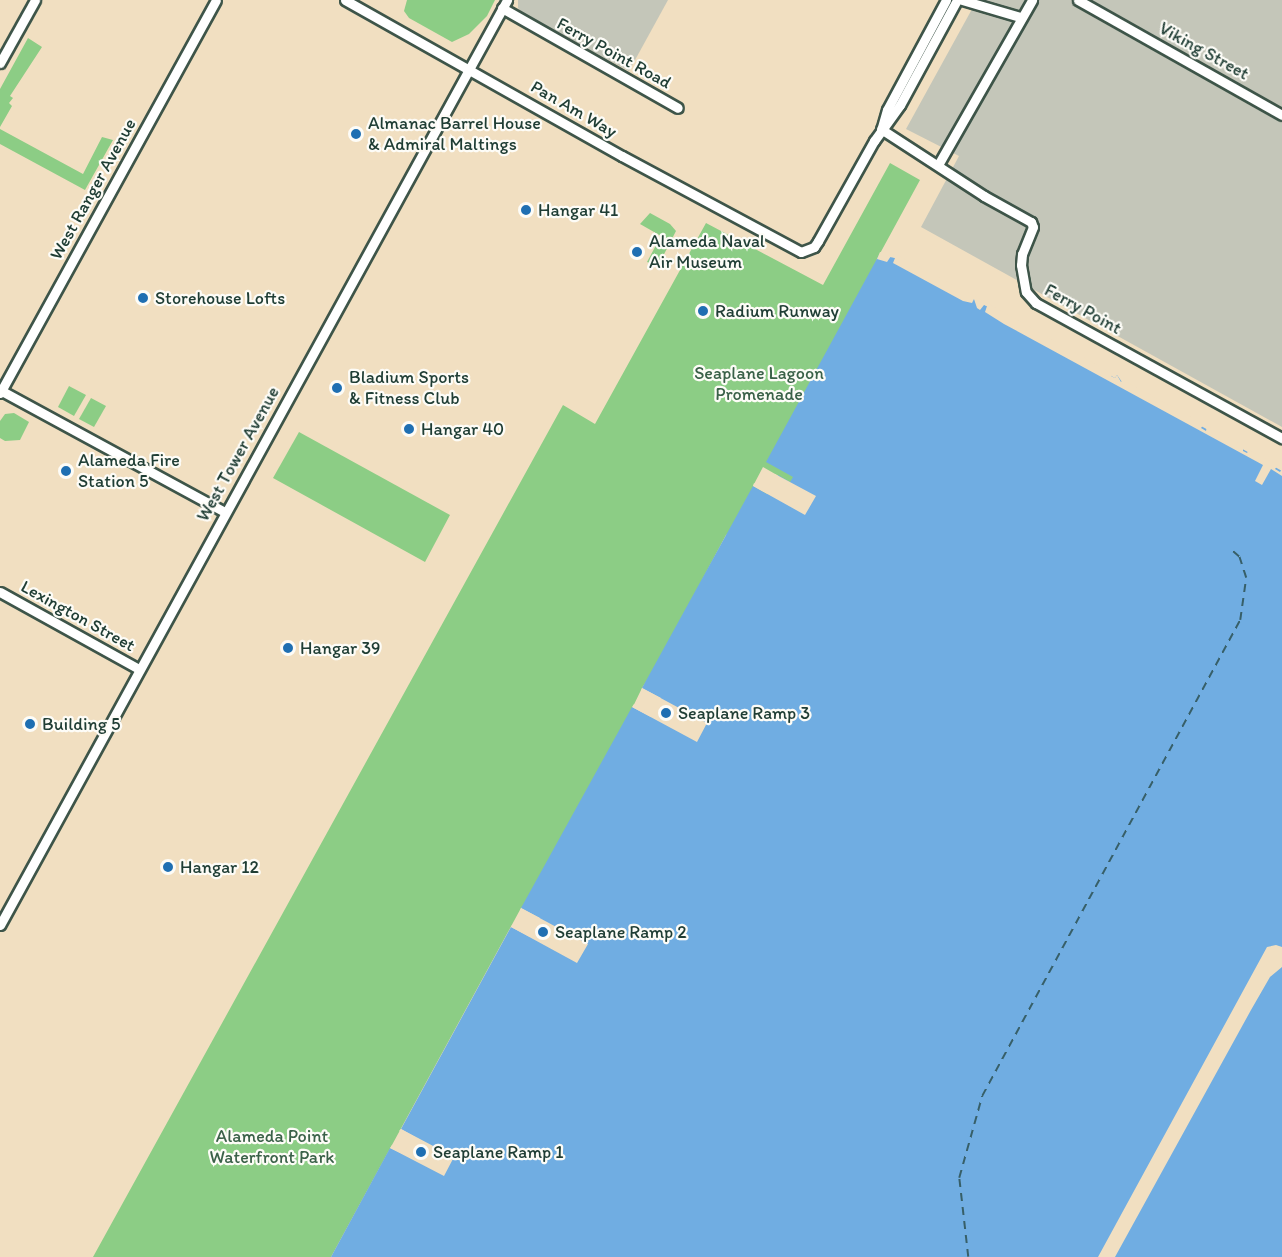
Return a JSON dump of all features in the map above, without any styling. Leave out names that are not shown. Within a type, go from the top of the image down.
[{"type":"street","points":[[0,63],[35,0]]},
{"type":"street","name":"West Ranger Avenue","points":[[0,391],[216,0]]},
{"type":"street","name":"Pan Am Way","points":[[345,0],[622,156],[801,252],[814,248],[881,129]]},
{"type":"street","points":[[881,129],[887,110],[946,0]]},
{"type":"street","points":[[881,129],[900,105],[960,0],[1020,17]]},
{"type":"street","points":[[938,165],[1020,17],[1032,0]]},
{"type":"street","name":"Viking Street","points":[[1078,0],[1282,115]]},
{"type":"street","name":"West Tower Avenue","points":[[0,925],[504,4]]},
{"type":"street","name":"Ferry Point Road","points":[[504,4],[678,108]]},
{"type":"street","name":"Ferry Point","points":[[881,129],[984,196],[1031,222],[1031,234],[1022,254],[1021,265],[1026,291],[1036,303],[1282,438]]},
{"type":"street","points":[[0,391],[225,512]]},
{"type":"street","name":"Lexington Street","points":[[0,592],[139,669]]},
{"type":"shaded area","points":[[518,0],[668,0],[629,71],[524,15],[518,8]]},
{"type":"shaded area","points":[[977,0],[1282,0],[1282,427],[921,227],[959,156],[906,129]]},
{"type":"green space","points":[[407,0],[495,0],[487,16],[469,34],[452,42],[409,18],[404,11]]},
{"type":"green space","points":[[28,38],[42,47],[10,96],[13,98],[9,103],[12,106],[0,127],[0,89]]},
{"type":"green space","points":[[0,129],[83,174],[102,137],[113,140],[85,190],[0,144]]},
{"type":"green space","name":"Alameda Point Waterfront Park","points":[[890,163],[920,180],[877,259],[796,486],[763,467],[753,486],[788,505],[726,535],[702,580],[712,579],[642,688],[545,888],[521,908],[331,1257],[93,1257],[563,405],[595,424],[706,223],[823,285]]},
{"type":"green space","points":[[650,213],[670,224],[676,231],[660,262],[655,265],[647,262],[661,236],[640,224]]},
{"type":"green space","points":[[69,386],[86,395],[74,416],[58,407]]},
{"type":"green space","points":[[91,398],[106,406],[94,427],[79,419]]},
{"type":"green space","points":[[14,413],[29,422],[20,440],[5,441],[0,438],[0,421],[5,414]]},
{"type":"green space","points":[[299,432],[450,515],[425,562],[273,478]]},
{"type":"water","points":[[879,255],[895,258],[974,299],[1115,378],[1117,375],[1122,382],[1282,471],[1282,1257],[331,1257],[390,1148],[405,1155],[415,1137],[401,1129],[511,927],[530,937],[540,918],[521,908],[632,707],[651,717],[661,698],[642,688],[753,486],[767,494],[778,475],[790,482],[793,477],[766,462]]},
{"type":"pier","points":[[880,252],[897,255],[989,304],[1111,373],[1111,376],[1115,378],[1117,375],[1121,382],[1123,380],[1204,424],[1201,428],[1206,431],[1207,426],[1243,446],[1243,451],[1247,453],[1249,450],[1278,465],[1275,469],[1280,472],[1282,469],[1282,476],[1271,469],[1262,485],[1255,481],[1263,465],[1004,324],[985,312],[987,306],[984,305],[980,310],[977,308],[974,299],[972,303],[963,301],[893,263],[895,258],[891,256],[887,262],[877,259]]},
{"type":"pier","points":[[775,474],[816,496],[805,515],[753,486],[754,483],[766,490]]},
{"type":"pier","name":"Seaplane Ramp 3","points":[[642,688],[707,723],[697,742],[632,707],[634,704],[650,713],[657,699],[641,691]]},
{"type":"pier","name":"Seaplane Ramp 2","points":[[521,908],[588,944],[577,963],[511,927],[512,925],[529,934],[536,920],[520,911]]},
{"type":"pier","points":[[1276,945],[1282,947],[1282,967],[1270,977],[1115,1257],[1098,1257],[1267,947]]},
{"type":"pier","name":"Seaplane Ramp 1","points":[[401,1129],[454,1157],[444,1176],[390,1148],[392,1145],[404,1152],[412,1138],[399,1131]]},
{"type":"ferry route","points":[[968,1257],[959,1178],[982,1096],[1240,620],[1246,578],[1239,557],[1231,550]]},
{"type":"place","name":"Almanac Barrel House & Admiral Maltings","points":[[356,134]]},
{"type":"place","name":"Hangar 41","points":[[526,210]]},
{"type":"place","name":"Alameda Naval Air Museum","points":[[637,252]]},
{"type":"place","name":"Storehouse Lofts","points":[[143,298]]},
{"type":"place","name":"Radium Runway","points":[[703,311]]},
{"type":"place","name":"Bladium Sports & Fitness Club","points":[[337,388]]},
{"type":"place","name":"Hangar 40","points":[[409,429]]},
{"type":"place","name":"Alameda Fire Station 5","points":[[66,471]]},
{"type":"place","name":"Hangar 39","points":[[288,648]]},
{"type":"place","name":"Seaplane Ramp 3","points":[[666,713]]},
{"type":"place","name":"Building 5","points":[[30,724]]},
{"type":"place","name":"Hangar 12","points":[[168,867]]},
{"type":"place","name":"Seaplane Ramp 2","points":[[543,932]]},
{"type":"place","name":"Seaplane Ramp 1","points":[[421,1152]]},
{"type":"park label","name":"Seaplane Lagoon Promenade","points":[[759,384]]}]
